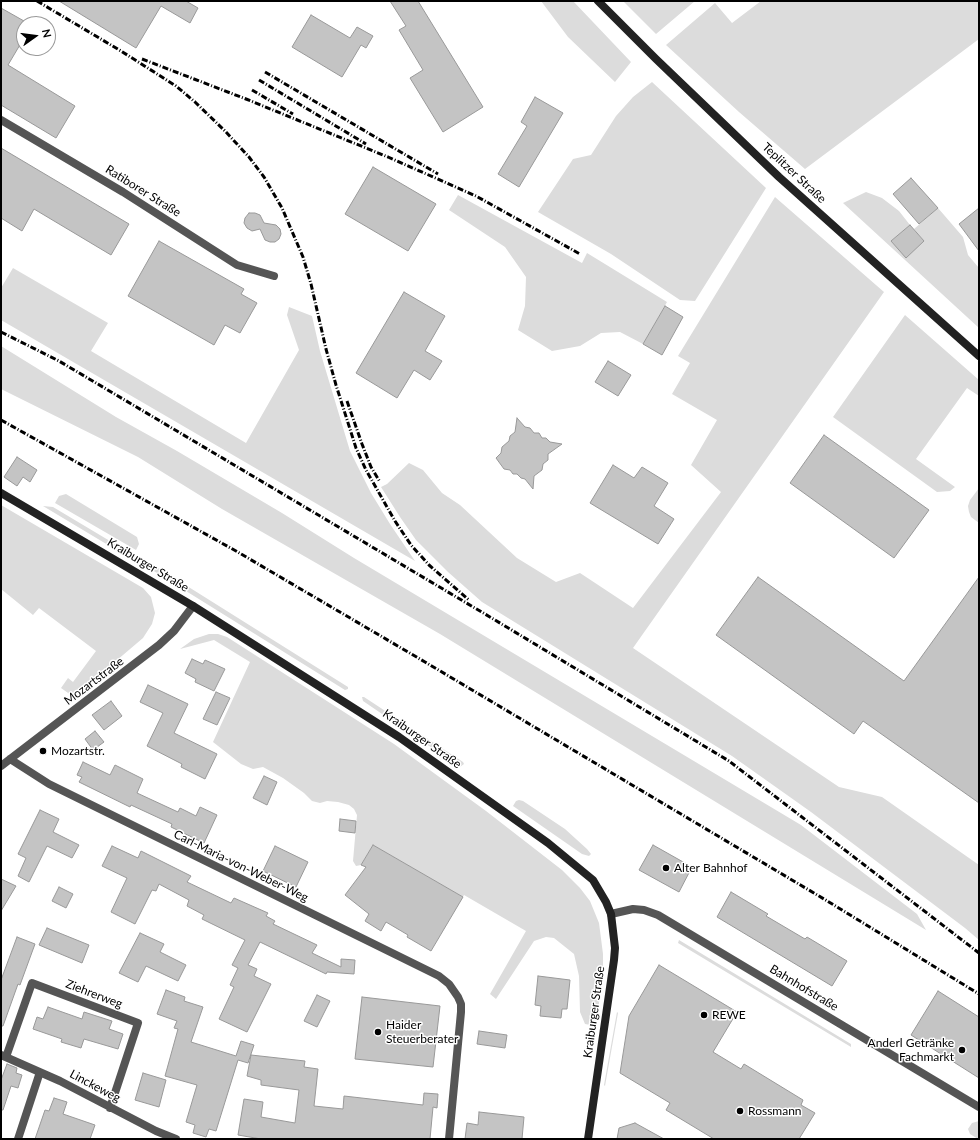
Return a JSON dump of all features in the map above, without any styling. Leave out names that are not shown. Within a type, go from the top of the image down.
[{"type":"main road","name":"Teplitzer Straße","points":[[598,1],[779,177],[979,356]]},
{"type":"main road","name":"Kraiburger Straße","points":[[1,493],[193,606],[399,737],[548,843],[593,880],[611,914],[615,939],[614,960],[588,1139]]},
{"type":"street","name":"Ratiborer Straße","points":[[1,120],[123,192],[238,265],[274,276]]},
{"type":"street","name":"Mozartstraße","points":[[1,766],[159,645],[174,631],[193,606]]},
{"type":"street","name":"Carl-Maria-von-Weber-Weg","points":[[10,759],[49,784],[439,976],[449,984],[461,1004],[449,1139]]},
{"type":"street","name":"Bahnhofstraße","points":[[611,914],[633,909],[644,910],[658,915],[979,1107]]},
{"type":"street","name":"Ziehrerweg","points":[[3,1056],[32,983],[138,1023],[110,1108]]},
{"type":"street","name":"Linckeweg","points":[[3,1056],[60,1081],[110,1108],[156,1131],[176,1139]]},
{"type":"street","points":[[18,1139],[40,1072]]},
{"type":"shaded area","points":[[541,1],[573,1],[631,62],[615,82],[568,37]]},
{"type":"shaded area","points":[[623,1],[695,1],[656,34]]},
{"type":"shaded area","points":[[761,1],[979,1],[979,39],[805,169],[739,112],[666,45],[715,3],[732,23]]},
{"type":"shaded area","points":[[652,82],[766,188],[695,301],[680,300],[611,254],[538,212],[573,159],[591,155],[616,116],[633,97]]},
{"type":"shaded area","points":[[866,192],[882,198],[899,211],[910,225],[891,241],[906,257],[924,241],[914,229],[938,208],[963,237],[968,255],[979,268],[979,328],[843,203]]},
{"type":"shaded area","points":[[458,195],[582,263],[587,253],[667,302],[643,344],[620,332],[601,333],[580,346],[552,351],[518,330],[525,306],[526,277],[505,247],[449,210]]},
{"type":"shaded area","points":[[775,197],[884,292],[633,648],[839,787],[882,797],[979,865],[979,940],[811,812],[732,756],[482,602],[448,572],[416,540],[381,487],[387,484],[409,463],[423,470],[442,493],[460,505],[517,558],[556,582],[580,573],[633,608],[721,492],[691,465],[717,420],[672,394],[690,363],[678,356]]},
{"type":"shaded area","points":[[13,268],[108,323],[91,351],[246,443],[299,350],[287,315],[289,307],[312,316],[320,351],[350,451],[371,493],[415,561],[1,320],[1,288]]},
{"type":"shaded area","points":[[905,315],[979,380],[979,396],[967,388],[916,459],[955,487],[950,491],[937,492],[833,417]]},
{"type":"shaded area","points":[[1,346],[116,417],[282,513],[354,558],[801,825],[917,914],[926,930],[440,634],[222,509],[138,457],[1,389]]},
{"type":"shaded area","points":[[979,488],[979,523],[971,517],[968,506],[970,500]]},
{"type":"shaded area","points":[[66,494],[137,537],[139,544],[136,550],[55,503],[59,496]]},
{"type":"shaded area","points":[[1,505],[143,588],[151,597],[155,613],[152,624],[143,638],[103,672],[71,695],[61,688],[68,678],[73,682],[96,651],[39,608],[33,615],[1,589]]},
{"type":"shaded area","points":[[43,506],[53,507],[130,553],[118,551]]},
{"type":"shaded area","points":[[150,564],[348,687],[348,689],[345,690],[149,568],[148,566]]},
{"type":"shaded area","points":[[209,634],[218,634],[227,637],[394,744],[486,811],[562,870],[580,888],[590,901],[599,923],[603,954],[603,972],[596,1026],[585,1024],[580,1012],[579,976],[574,954],[554,938],[546,937],[534,941],[496,999],[490,994],[526,931],[464,895],[463,897],[373,845],[361,865],[356,866],[353,861],[357,815],[354,809],[349,805],[338,802],[327,801],[320,803],[312,801],[304,793],[283,778],[263,767],[253,769],[241,764],[213,742],[250,662],[214,640],[180,649],[194,639]]},
{"type":"shaded area","points":[[362,697],[464,764],[460,767],[363,701]]},
{"type":"shaded area","points":[[516,801],[523,801],[565,829],[591,854],[589,856],[582,854],[513,806]]},
{"type":"shaded area","points":[[679,940],[851,1044],[851,1047],[678,943]]},
{"type":"shaded area","points":[[617,1012],[618,1013],[605,1086],[604,1085]]},
{"type":"shaded area","points":[[979,1121],[978,1139],[970,1134],[968,1129],[972,1123]]},
{"type":"building","points":[[59,1],[186,1],[198,8],[190,23],[161,6],[136,48]]},
{"type":"building","points":[[390,1],[418,1],[483,107],[443,132],[410,78],[423,70],[399,30],[406,26]]},
{"type":"building","points":[[1,8],[16,16],[16,52],[8,65],[75,106],[56,138],[1,105]]},
{"type":"building","points":[[311,15],[350,38],[357,27],[373,36],[366,48],[361,45],[342,77],[292,47]]},
{"type":"building","points":[[535,97],[563,113],[519,187],[498,174],[527,126],[521,122]]},
{"type":"building","points":[[1,148],[129,224],[111,255],[34,209],[22,231],[1,218]]},
{"type":"building","points":[[373,167],[436,204],[408,251],[345,214]]},
{"type":"building","points":[[911,178],[938,208],[919,224],[893,194]]},
{"type":"building","points":[[979,208],[979,251],[959,224]]},
{"type":"building","points":[[249,213],[260,215],[264,223],[276,225],[280,229],[281,234],[279,239],[275,242],[270,242],[265,240],[260,229],[252,231],[247,228],[244,223],[245,218]]},
{"type":"building","points":[[910,225],[924,241],[906,258],[891,241]]},
{"type":"building","points":[[159,241],[244,289],[241,294],[257,303],[240,333],[225,325],[214,345],[128,296]]},
{"type":"building","points":[[404,292],[445,316],[425,351],[442,361],[430,380],[414,370],[397,398],[356,373]]},
{"type":"building","points":[[665,306],[683,317],[662,355],[643,344]]},
{"type":"building","points":[[608,361],[631,375],[618,396],[595,382]]},
{"type":"building","points":[[517,418],[525,427],[530,428],[534,433],[539,433],[542,438],[546,438],[550,442],[562,444],[548,454],[548,460],[543,464],[542,470],[534,476],[533,489],[525,479],[521,478],[517,474],[513,474],[510,470],[504,469],[496,458],[501,453],[502,447],[509,441],[510,436],[515,432]]},
{"type":"building","points":[[824,435],[929,510],[894,558],[790,483]]},
{"type":"building","points":[[17,457],[37,470],[30,482],[23,477],[17,486],[4,477]]},
{"type":"building","points":[[613,465],[634,478],[642,467],[668,483],[654,506],[674,519],[658,544],[590,503]]},
{"type":"building","points":[[758,577],[904,681],[979,577],[979,803],[863,721],[854,734],[716,635]]},
{"type":"building","points":[[192,659],[203,664],[205,660],[225,669],[214,691],[195,682],[196,679],[185,673]]},
{"type":"building","points":[[148,685],[188,704],[174,733],[217,754],[205,779],[181,767],[182,764],[147,746],[163,713],[140,702]]},
{"type":"building","points":[[216,692],[230,698],[217,725],[203,719]]},
{"type":"building","points":[[111,701],[122,716],[104,730],[92,715]]},
{"type":"building","points":[[95,731],[104,742],[93,750],[85,739]]},
{"type":"building","points":[[83,762],[110,775],[115,765],[143,779],[137,793],[178,812],[180,808],[196,816],[200,807],[217,815],[204,843],[171,827],[172,824],[131,805],[130,807],[79,782],[82,777],[77,775]]},
{"type":"building","points":[[264,776],[277,782],[267,805],[253,798]]},
{"type":"building","points":[[40,810],[59,819],[53,832],[79,845],[72,858],[47,846],[29,882],[18,876],[26,858],[18,854]]},
{"type":"building","points":[[340,819],[356,821],[355,833],[339,831]]},
{"type":"building","points":[[373,845],[463,897],[431,951],[407,937],[408,935],[386,922],[381,931],[365,921],[369,914],[345,895],[366,867],[361,865]]},
{"type":"building","name":"Alter Bahnhof","points":[[653,845],[692,867],[679,892],[639,870]]},
{"type":"building","points":[[112,846],[138,858],[141,851],[191,876],[187,882],[231,903],[234,898],[268,913],[266,916],[275,921],[273,924],[317,945],[312,953],[341,967],[341,959],[355,960],[354,974],[327,972],[326,974],[260,942],[248,965],[257,969],[254,976],[271,984],[247,1032],[219,1019],[234,987],[230,985],[238,968],[232,965],[245,940],[202,919],[204,915],[187,906],[189,900],[159,884],[156,891],[152,890],[135,924],[111,912],[127,878],[102,866]]},
{"type":"building","points":[[275,846],[308,862],[296,887],[263,871]]},
{"type":"building","points":[[1,879],[16,886],[1,911]]},
{"type":"building","points":[[59,887],[73,894],[66,908],[52,901]]},
{"type":"building","points":[[731,892],[768,914],[766,916],[805,939],[807,937],[847,961],[832,986],[717,917]]},
{"type":"building","points":[[47,928],[89,945],[82,963],[39,945]]},
{"type":"building","points":[[140,933],[164,944],[160,952],[186,965],[178,981],[146,966],[138,982],[119,973]]},
{"type":"building","points":[[17,937],[35,944],[20,985],[18,984],[3,1026],[1,1026],[1,980]]},
{"type":"building","points":[[659,965],[737,1012],[713,1052],[741,1069],[744,1064],[803,1100],[801,1105],[815,1113],[799,1139],[714,1139],[666,1110],[670,1103],[620,1073],[629,1016]]},
{"type":"building","points":[[538,976],[570,980],[567,1009],[562,1009],[561,1018],[540,1016],[541,1006],[535,1005]]},
{"type":"building","points":[[166,990],[185,997],[184,1001],[203,1007],[191,1042],[236,1056],[241,1041],[254,1045],[248,1063],[238,1060],[216,1131],[209,1129],[206,1137],[193,1133],[195,1125],[186,1122],[197,1085],[165,1076],[178,1029],[174,1028],[177,1021],[157,1014]]},
{"type":"building","points":[[938,991],[979,1017],[979,1078],[911,1035]]},
{"type":"building","points":[[317,995],[330,1001],[317,1027],[304,1021]]},
{"type":"building","name":"Haider Steuerberater","points":[[362,997],[440,1006],[433,1067],[355,1059]]},
{"type":"building","points":[[48,1007],[82,1019],[84,1012],[112,1021],[109,1029],[123,1034],[118,1049],[84,1039],[81,1048],[61,1042],[62,1039],[33,1029],[37,1017],[43,1019]]},
{"type":"building","points":[[479,1031],[507,1035],[505,1048],[477,1044]]},
{"type":"building","points":[[251,1055],[305,1061],[304,1067],[318,1069],[314,1106],[343,1109],[344,1096],[423,1105],[424,1093],[438,1094],[437,1108],[433,1107],[430,1139],[261,1139],[238,1135],[244,1099],[263,1102],[261,1117],[295,1123],[299,1090],[261,1085],[261,1080],[247,1076]]},
{"type":"building","points":[[7,1064],[17,1068],[16,1073],[22,1075],[18,1088],[11,1086],[3,1110],[1,1110],[1,1080]]},
{"type":"building","points":[[143,1073],[166,1080],[159,1107],[135,1100]]},
{"type":"building","points":[[54,1098],[67,1102],[63,1114],[95,1125],[90,1139],[35,1139],[45,1110],[49,1111]]},
{"type":"building","points":[[479,1112],[524,1117],[522,1139],[465,1139],[467,1123],[478,1125]]},
{"type":"building","points":[[635,1123],[664,1139],[617,1139],[619,1128]]},
{"type":"railway","points":[[37,1],[176,86],[225,131],[249,157],[264,177],[282,208],[303,257],[336,385],[356,448],[366,470],[395,521],[411,545],[429,565],[469,600]]},
{"type":"railway","points":[[142,59],[246,99],[388,157],[476,196],[580,254]]},
{"type":"railway","points":[[265,72],[438,174]]},
{"type":"railway","points":[[259,80],[366,144]]},
{"type":"railway","points":[[252,90],[293,114]]},
{"type":"railway","points":[[1,332],[59,361],[729,761],[979,953]]},
{"type":"railway","points":[[347,401],[371,467],[380,482]]},
{"type":"railway","points":[[1,420],[236,551],[824,899],[979,994]]},
{"type":"place","name":"Mozartstr.","points":[[43,751]]},
{"type":"place","name":"Alter Bahnhof","points":[[666,868]]},
{"type":"place","name":"REWE","points":[[704,1015]]},
{"type":"place","name":"Haider Steuerberater","points":[[378,1032]]},
{"type":"place","name":"Anderl Getränke Fachmarkt","points":[[962,1050]]},
{"type":"place","name":"Rossmann","points":[[740,1111]]}]
